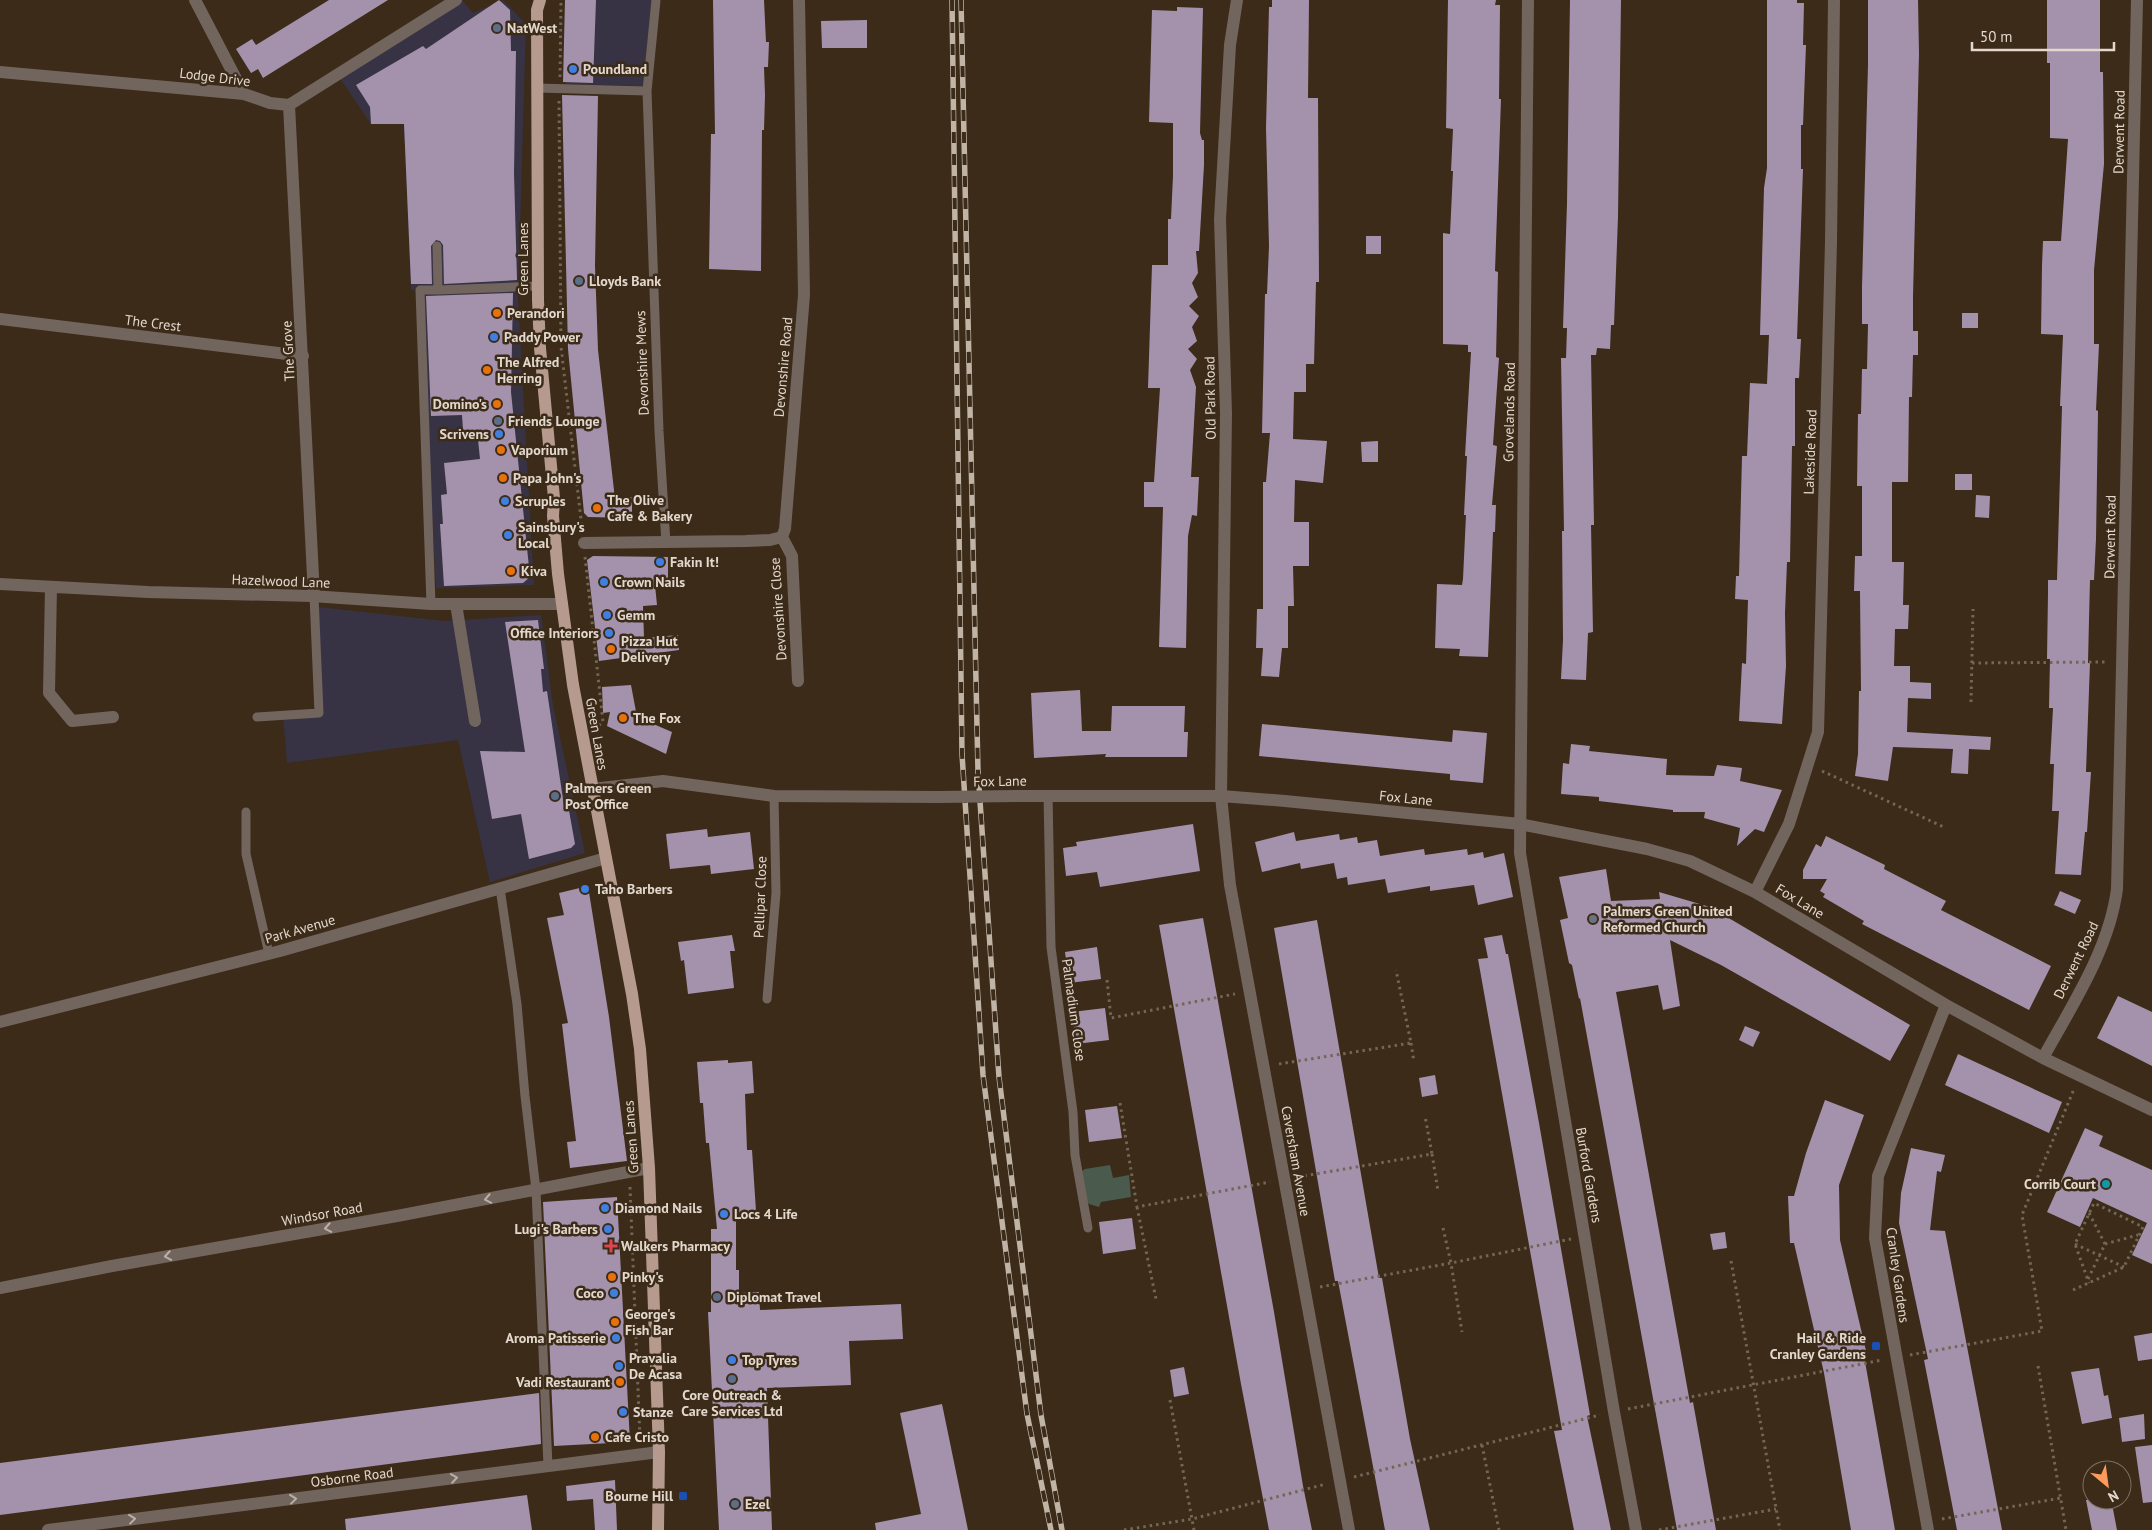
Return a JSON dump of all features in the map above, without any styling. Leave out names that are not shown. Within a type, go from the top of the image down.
[{"type":"main road","name":"Green Lanes","points":[[540,0],[537,10],[540,348],[562,604],[592,789],[632,994],[640,1050],[649,1168],[659,1452],[658,1530]]},
{"type":"street","points":[[195,0],[244,94]]},
{"type":"street","points":[[289,105],[456,0]]},
{"type":"street","name":"Devonshire Road","points":[[782,537],[785,529],[804,295],[799,0]]},
{"type":"street","name":"Old Park Road","points":[[1221,796],[1226,412],[1220,219],[1230,45],[1237,0]]},
{"type":"street","name":"Grovelands Road","points":[[1520,824],[1528,0]]},
{"type":"street","name":"Lakeside Road","points":[[1755,892],[1789,824],[1818,732],[1820,711],[1834,0]]},
{"type":"street","name":"Derwent Road","points":[[2042,1058],[2105,940],[2114,912],[2117,889],[2137,0]]},
{"type":"street","name":"Lodge Drive","points":[[0,72],[244,94],[270,103],[289,105]]},
{"type":"street","name":"The Grove","points":[[289,105],[314,596]]},
{"type":"street","name":"The Crest","points":[[0,319],[303,356]]},
{"type":"street","points":[[584,543],[770,540],[782,537]]},
{"type":"street","name":"Devonshire Close","points":[[782,537],[792,556],[798,681]]},
{"type":"street","name":"Hazelwood Lane","points":[[0,584],[148,592],[314,596],[431,604],[562,604]]},
{"type":"street","points":[[51,586],[49,693],[72,721],[113,717]]},
{"type":"street","points":[[456,604],[474,721]]},
{"type":"street","name":"Fox Lane","points":[[592,789],[663,781],[774,796],[1221,796],[1520,824],[1647,849],[1690,861],[1755,892],[1946,1005],[2042,1058],[2152,1110]]},
{"type":"street","name":"Caversham Avenue","points":[[1221,796],[1230,885],[1349,1530]]},
{"type":"street","name":"Burford Gardens","points":[[1520,824],[1520,853],[1614,1412],[1636,1530]]},
{"type":"street","name":"Park Avenue","points":[[0,1022],[269,954],[606,858]]},
{"type":"street","name":"Cranley Gardens","points":[[1927,1526],[1875,1238],[1878,1176],[1946,1005]]},
{"type":"street","name":"Windsor Road","points":[[0,1288],[649,1168]]},
{"type":"street","name":"Osborne Road","points":[[48,1530],[659,1452]]},
{"type":"lane","name":"Devonshire Mews","points":[[656,0],[646,91],[659,431],[666,543]]},
{"type":"lane","points":[[537,88],[646,91]]},
{"type":"lane","points":[[437,246],[438,290]]},
{"type":"lane","points":[[431,604],[420,290],[539,286]]},
{"type":"lane","points":[[257,717],[318,713],[314,596]]},
{"type":"lane","name":"Palmadium Close","points":[[1048,795],[1051,947],[1073,1112],[1075,1155],[1088,1228]]},
{"type":"lane","name":"Pellipar Close","points":[[767,999],[776,893],[774,796]]},
{"type":"lane","points":[[246,812],[246,854],[269,954]]},
{"type":"lane","points":[[500,888],[517,1004],[536,1190],[548,1466]]},
{"type":"path","points":[[560,84],[562,0]]},
{"type":"path","name":"Green Lanes","points":[[559,93],[561,347],[601,706]]},
{"type":"path","points":[[1971,702],[1973,609]]},
{"type":"path","points":[[1972,662],[2122,662]]},
{"type":"path","points":[[593,696],[599,695]]},
{"type":"path","points":[[1808,764],[1946,828]]},
{"type":"path","points":[[1396,970],[1414,1062]]},
{"type":"path","points":[[1107,980],[1111,1018],[1250,991]]},
{"type":"path","points":[[1264,1066],[1411,1042]]},
{"type":"path","points":[[1124,1530],[1192,1519],[1614,1412],[2042,1330],[2022,1215],[2079,1077]]},
{"type":"path","points":[[1120,1104],[1137,1207],[1156,1299]]},
{"type":"path","points":[[1425,1116],[1438,1191]]},
{"type":"path","points":[[1137,1207],[1284,1179],[1432,1154]]},
{"type":"path","name":"Green Lanes","points":[[630,1181],[640,1440]]},
{"type":"path","points":[[2073,1290],[2088,1281],[2124,1267],[2143,1227],[2094,1203],[2075,1244],[2088,1281]]},
{"type":"path","points":[[2089,1213],[2105,1244]]},
{"type":"path","points":[[1443,1228],[1462,1332]]},
{"type":"path","points":[[2088,1281],[2105,1244],[2139,1235]]},
{"type":"path","points":[[1304,1290],[1451,1264],[1584,1236]]},
{"type":"path","points":[[2075,1244],[2124,1267]]},
{"type":"path","points":[[1731,1261],[1780,1530]]},
{"type":"path","points":[[2038,1366],[2066,1530]]},
{"type":"path","points":[[1170,1400],[1194,1530]]},
{"type":"path","points":[[1482,1445],[1499,1530]]},
{"type":"path","points":[[1927,1526],[2061,1498]]},
{"type":"path","points":[[1659,1530],[1776,1509]]},
{"type":"shaded area","points":[[462,0],[473,13],[503,0],[526,24],[518,298],[534,585],[436,588],[420,291],[411,290],[404,124],[371,124],[337,74]]},
{"type":"shaded area","points":[[567,0],[652,0],[643,86],[566,84]]},
{"type":"shaded area","points":[[318,607],[444,621],[541,615],[553,705],[585,853],[490,882],[458,740],[287,763],[283,716],[318,712]]},
{"type":"green space","points":[[1110,1165],[1113,1178],[1129,1175],[1131,1197],[1101,1202],[1099,1207],[1089,1204],[1083,1195],[1081,1172],[1085,1169]]},
{"type":"building","points":[[329,0],[388,0],[263,78],[258,69],[251,73],[236,49],[252,39],[256,45]]},
{"type":"building","points":[[499,0],[510,10],[511,51],[516,51],[514,173],[517,280],[444,284],[443,245],[440,241],[436,240],[431,246],[432,284],[411,284],[404,124],[371,124],[370,107],[356,85],[423,46],[426,49]]},
{"type":"building","points":[[565,0],[596,0],[593,83],[563,82]]},
{"type":"building","points":[[713,0],[764,0],[766,42],[769,42],[768,67],[764,67],[761,271],[709,269],[711,134],[715,134]]},
{"type":"building","points":[[1272,0],[1309,0],[1308,98],[1318,98],[1319,282],[1316,282],[1314,364],[1306,364],[1306,392],[1294,392],[1293,439],[1327,441],[1323,483],[1295,480],[1294,522],[1309,522],[1309,566],[1293,566],[1294,606],[1288,606],[1288,648],[1282,648],[1279,677],[1261,676],[1263,648],[1256,648],[1257,609],[1263,609],[1263,482],[1266,482],[1270,433],[1262,433],[1265,294],[1267,294],[1269,246],[1266,128],[1269,7],[1272,7]]},
{"type":"building","points":[[1448,0],[1496,0],[1495,5],[1500,5],[1499,99],[1501,99],[1495,271],[1498,272],[1496,357],[1499,358],[1493,445],[1497,446],[1492,505],[1496,505],[1495,532],[1493,532],[1488,657],[1459,656],[1460,649],[1435,648],[1437,584],[1462,585],[1463,579],[1467,456],[1465,456],[1471,352],[1468,352],[1468,345],[1443,344],[1443,233],[1450,234],[1453,171],[1451,171],[1453,129],[1446,128]]},
{"type":"building","points":[[1570,0],[1621,0],[1618,217],[1614,325],[1611,325],[1610,349],[1597,348],[1596,355],[1591,355],[1594,525],[1591,525],[1593,632],[1588,633],[1586,680],[1561,679],[1563,640],[1562,531],[1564,531],[1561,358],[1566,358],[1567,328],[1563,328]]},
{"type":"building","points":[[1767,0],[1797,0],[1797,3],[1804,3],[1803,45],[1806,45],[1803,125],[1801,125],[1801,169],[1803,169],[1797,339],[1801,339],[1799,378],[1795,378],[1795,446],[1792,446],[1790,562],[1787,562],[1785,613],[1786,666],[1782,724],[1739,721],[1742,663],[1746,664],[1748,600],[1735,599],[1736,576],[1739,576],[1742,456],[1747,456],[1750,383],[1767,384],[1769,335],[1760,335],[1764,188],[1767,168]]},
{"type":"building","points":[[1868,0],[1918,0],[1919,54],[1913,331],[1918,331],[1918,355],[1913,355],[1912,397],[1909,397],[1908,482],[1892,482],[1892,562],[1904,562],[1903,605],[1909,605],[1908,629],[1895,629],[1894,666],[1910,666],[1910,682],[1931,683],[1931,699],[1908,698],[1907,732],[1991,737],[1990,750],[1969,749],[1968,774],[1951,773],[1953,749],[1893,747],[1888,781],[1855,776],[1858,754],[1859,691],[1861,691],[1860,591],[1854,591],[1855,556],[1862,556],[1862,486],[1857,486],[1858,414],[1861,414],[1862,369],[1867,369],[1868,324],[1862,324],[1862,287]]},
{"type":"building","points":[[2047,0],[2100,0],[2100,72],[2103,72],[2104,164],[2094,270],[2094,344],[2099,344],[2096,410],[2098,411],[2096,539],[2094,580],[2090,580],[2088,663],[2090,663],[2086,772],[2091,772],[2087,832],[2085,832],[2081,875],[2055,874],[2059,811],[2052,811],[2054,764],[2050,764],[2053,708],[2049,708],[2050,659],[2047,659],[2048,580],[2057,580],[2063,335],[2041,334],[2042,265],[2043,241],[2061,241],[2068,139],[2050,138],[2050,63],[2047,63]]},
{"type":"building","points":[[1177,7],[1203,8],[1200,133],[1202,140],[1204,140],[1204,165],[1199,251],[1196,251],[1198,273],[1192,283],[1198,297],[1189,306],[1199,316],[1192,327],[1197,341],[1188,349],[1197,359],[1190,370],[1196,387],[1191,477],[1199,477],[1197,516],[1192,515],[1188,536],[1186,648],[1159,647],[1163,507],[1144,507],[1144,482],[1154,482],[1160,388],[1148,388],[1152,265],[1168,265],[1168,219],[1171,219],[1173,176],[1173,123],[1149,122],[1152,10],[1177,11]]},
{"type":"building","points":[[867,20],[867,48],[822,48],[821,21]]},
{"type":"building","points":[[562,95],[598,96],[595,266],[598,350],[615,499],[632,497],[632,518],[588,517],[584,513],[568,349]]},
{"type":"building","points":[[1366,236],[1381,236],[1381,254],[1366,254]]},
{"type":"building","points":[[513,293],[511,392],[530,577],[523,583],[444,586],[440,524],[443,524],[441,495],[447,494],[444,463],[480,459],[477,430],[463,430],[462,415],[431,416],[426,296]]},
{"type":"building","points":[[1962,313],[1978,313],[1978,328],[1962,328]]},
{"type":"building","points":[[1378,441],[1378,462],[1362,462],[1361,442]]},
{"type":"building","points":[[1955,474],[1972,474],[1972,490],[1955,490]]},
{"type":"building","points":[[1976,495],[1990,496],[1989,518],[1975,517]]},
{"type":"building","points":[[593,556],[668,557],[668,585],[655,585],[657,605],[643,606],[644,638],[678,635],[679,650],[599,661],[587,560]]},
{"type":"building","points":[[538,620],[544,669],[541,669],[543,692],[547,691],[564,806],[568,805],[575,844],[571,848],[529,859],[521,814],[492,819],[480,751],[525,752],[505,622]]},
{"type":"building","name":"The Fox","points":[[631,685],[637,717],[672,732],[666,754],[607,726],[610,712],[603,713],[602,687]]},
{"type":"building","points":[[1080,690],[1082,731],[1111,731],[1112,706],[1185,706],[1184,732],[1188,732],[1187,757],[1105,757],[1106,754],[1034,758],[1031,693]]},
{"type":"building","points":[[1262,724],[1452,742],[1453,730],[1487,733],[1483,783],[1450,780],[1450,774],[1259,756]]},
{"type":"building","points":[[1571,744],[1590,746],[1589,751],[1667,759],[1666,775],[1714,776],[1717,765],[1742,768],[1740,781],[1782,790],[1764,832],[1755,829],[1737,846],[1740,828],[1704,818],[1705,812],[1673,812],[1673,810],[1599,801],[1599,797],[1561,794],[1563,763],[1569,764]]},
{"type":"building","points":[[1193,824],[1200,871],[1100,887],[1097,872],[1066,876],[1063,848],[1077,846],[1076,842]]},
{"type":"building","points":[[707,829],[708,837],[750,832],[754,869],[711,874],[710,865],[670,869],[666,834]]},
{"type":"building","points":[[1294,832],[1296,841],[1339,834],[1340,840],[1357,837],[1358,843],[1377,840],[1380,856],[1424,849],[1425,855],[1467,849],[1468,855],[1483,852],[1484,858],[1504,853],[1513,897],[1478,905],[1474,885],[1430,891],[1430,886],[1388,893],[1385,879],[1348,885],[1347,877],[1337,879],[1334,863],[1301,869],[1300,863],[1262,872],[1255,842]]},
{"type":"building","points":[[1826,836],[1885,865],[1884,869],[1946,901],[1941,910],[2051,966],[2029,1010],[1862,924],[1864,921],[1823,897],[1825,894],[1820,891],[1827,879],[1803,879],[1803,870],[1816,844],[1821,847]]},
{"type":"building","points":[[1606,869],[1611,901],[1660,899],[1659,892],[1710,907],[1910,1025],[1890,1061],[1721,965],[1670,940],[1680,1006],[1663,1010],[1658,985],[1616,992],[1690,1403],[1693,1402],[1716,1530],[1677,1530],[1580,998],[1572,965],[1569,963],[1560,920],[1568,918],[1559,877]]},
{"type":"building","points":[[588,886],[609,1017],[627,1161],[570,1168],[567,1142],[576,1141],[562,1024],[568,1023],[547,918],[564,915],[559,893]]},
{"type":"building","points":[[2060,891],[2081,900],[2075,914],[2054,905]]},
{"type":"building","points":[[1203,918],[1312,1530],[1269,1530],[1159,925]]},
{"type":"building","points":[[1317,920],[1379,1278],[1382,1278],[1410,1439],[1430,1530],[1385,1530],[1338,1281],[1335,1281],[1274,928]]},
{"type":"building","points":[[732,935],[735,951],[730,951],[734,988],[688,994],[684,960],[681,961],[678,942]]},
{"type":"building","points":[[1502,935],[1506,954],[1508,954],[1539,1123],[1590,1415],[1587,1416],[1611,1530],[1574,1530],[1554,1431],[1562,1430],[1478,959],[1488,958],[1484,938]]},
{"type":"building","points":[[1097,947],[1101,979],[1069,983],[1065,952]]},
{"type":"building","points":[[2118,996],[2152,1012],[2152,1066],[2097,1038]]},
{"type":"building","points":[[1105,1008],[1109,1040],[1076,1044],[1072,1012]]},
{"type":"building","points":[[1745,1026],[1760,1032],[1753,1047],[1739,1040]]},
{"type":"building","points":[[1958,1054],[2062,1102],[2049,1133],[1945,1085]]},
{"type":"building","points":[[728,1060],[728,1063],[752,1061],[754,1093],[745,1094],[747,1150],[752,1150],[756,1211],[736,1213],[736,1270],[739,1270],[739,1293],[759,1292],[760,1310],[901,1304],[903,1339],[849,1341],[851,1385],[767,1388],[772,1530],[719,1530],[708,1312],[711,1312],[711,1229],[717,1229],[709,1143],[706,1143],[703,1103],[700,1103],[697,1062]]},
{"type":"building","points":[[1435,1075],[1438,1094],[1422,1097],[1419,1078]]},
{"type":"building","points":[[1825,1100],[1864,1115],[1839,1185],[1840,1240],[1867,1355],[1864,1356],[1895,1530],[1851,1530],[1824,1373],[1794,1243],[1790,1243],[1788,1196],[1794,1196],[1806,1153]]},
{"type":"building","points":[[1117,1106],[1122,1138],[1089,1142],[1085,1110]]},
{"type":"building","name":"Corrib Court","points":[[2085,1128],[2103,1136],[2099,1146],[2152,1170],[2152,1264],[2132,1255],[2147,1223],[2093,1198],[2080,1227],[2047,1212]]},
{"type":"building","points":[[1911,1148],[1945,1155],[1941,1172],[1937,1171],[1930,1230],[1945,1231],[2002,1530],[1957,1530],[1924,1360],[1928,1359],[1899,1223],[1901,1193]]},
{"type":"building","points":[[617,1197],[630,1442],[554,1446],[543,1202]]},
{"type":"building","points":[[1132,1218],[1136,1249],[1103,1254],[1099,1222]]},
{"type":"building","points":[[1725,1232],[1727,1248],[1713,1250],[1710,1234]]},
{"type":"building","points":[[2152,1333],[2152,1359],[2138,1361],[2134,1336]]},
{"type":"building","points":[[1184,1367],[1189,1394],[1174,1397],[1170,1370]]},
{"type":"building","points":[[2099,1368],[2104,1396],[2108,1395],[2112,1418],[2082,1424],[2071,1372]]},
{"type":"building","points":[[539,1393],[541,1444],[0,1515],[0,1463]]},
{"type":"building","points":[[942,1404],[968,1530],[876,1530],[875,1523],[921,1514],[900,1413]]},
{"type":"building","points":[[2144,1414],[2145,1439],[2122,1442],[2119,1418]]},
{"type":"building","points":[[2152,1445],[2152,1502],[2143,1503],[2135,1447]]},
{"type":"building","points":[[615,1480],[617,1530],[595,1530],[593,1499],[567,1501],[566,1486]]},
{"type":"building","points":[[527,1495],[532,1530],[346,1530],[345,1519]]},
{"type":"building","points":[[2088,1510],[2113,1510],[2117,1530],[2092,1530]]},
{"type":"railway","points":[[952,0],[962,754],[983,1075],[1027,1414],[1051,1530]]},
{"type":"railway","points":[[961,0],[978,772],[999,1077],[1041,1415],[1062,1530]]},
{"type":"place","name":"NatWest","points":[[497,28]]},
{"type":"place","name":"Poundland","points":[[573,69]]},
{"type":"place","name":"Lloyds Bank","points":[[579,281]]},
{"type":"place","name":"Perandori","points":[[497,313]]},
{"type":"place","name":"Paddy Power","points":[[494,337]]},
{"type":"place","name":"The Alfred Herring","points":[[487,370]]},
{"type":"place","name":"Domino's","points":[[497,404]]},
{"type":"place","name":"Friends Lounge","points":[[498,421]]},
{"type":"place","name":"Scrivens","points":[[499,434]]},
{"type":"place","name":"Vaporium","points":[[501,450]]},
{"type":"place","name":"Papa John's","points":[[503,478]]},
{"type":"place","name":"Scruples","points":[[505,501]]},
{"type":"place","name":"The Olive Cafe & Bakery","points":[[597,508]]},
{"type":"place","name":"Sainsbury's Local","points":[[508,535]]},
{"type":"place","name":"Fakin It!","points":[[660,562]]},
{"type":"place","name":"Kiva","points":[[511,571]]},
{"type":"place","name":"Crown Nails","points":[[604,582]]},
{"type":"place","name":"Gemm","points":[[607,615]]},
{"type":"place","name":"Office Interiors","points":[[609,633]]},
{"type":"place","name":"Pizza Hut Delivery","points":[[611,649]]},
{"type":"place","name":"The Fox","points":[[623,718]]},
{"type":"place","name":"Palmers Green Post Office","points":[[555,796]]},
{"type":"place","name":"Taho Barbers","points":[[585,889]]},
{"type":"place","name":"Palmers Green United Reformed Church","points":[[1593,919]]},
{"type":"place","name":"Corrib Court","points":[[2106,1184]]},
{"type":"place","name":"Diamond Nails","points":[[605,1208]]},
{"type":"place","name":"Locs 4 Life","points":[[724,1214]]},
{"type":"place","name":"Lugi's Barbers","points":[[608,1229]]},
{"type":"place","name":"Walkers Pharmacy","points":[[611,1246]]},
{"type":"place","name":"Pinky's","points":[[612,1277]]},
{"type":"place","name":"Coco","points":[[614,1293]]},
{"type":"place","name":"Diplomat Travel","points":[[717,1297]]},
{"type":"place","name":"George's Fish Bar","points":[[615,1322]]},
{"type":"place","name":"Aroma Patisserie","points":[[616,1338]]},
{"type":"place","name":"Hail & Ride Cranley Gardens","points":[[1876,1346]]},
{"type":"place","name":"Top Tyres","points":[[732,1360]]},
{"type":"place","name":"Pravalia De Acasa","points":[[619,1366]]},
{"type":"place","name":"Core Outreach & Care Services Ltd","points":[[732,1379]]},
{"type":"place","name":"Vadi Restaurant","points":[[620,1382]]},
{"type":"place","name":"Stanze","points":[[623,1412]]},
{"type":"place","name":"Cafe Cristo","points":[[595,1437]]},
{"type":"place","name":"Bourne Hill","points":[[683,1496]]},
{"type":"place","name":"Ezel","points":[[735,1504]]}]
